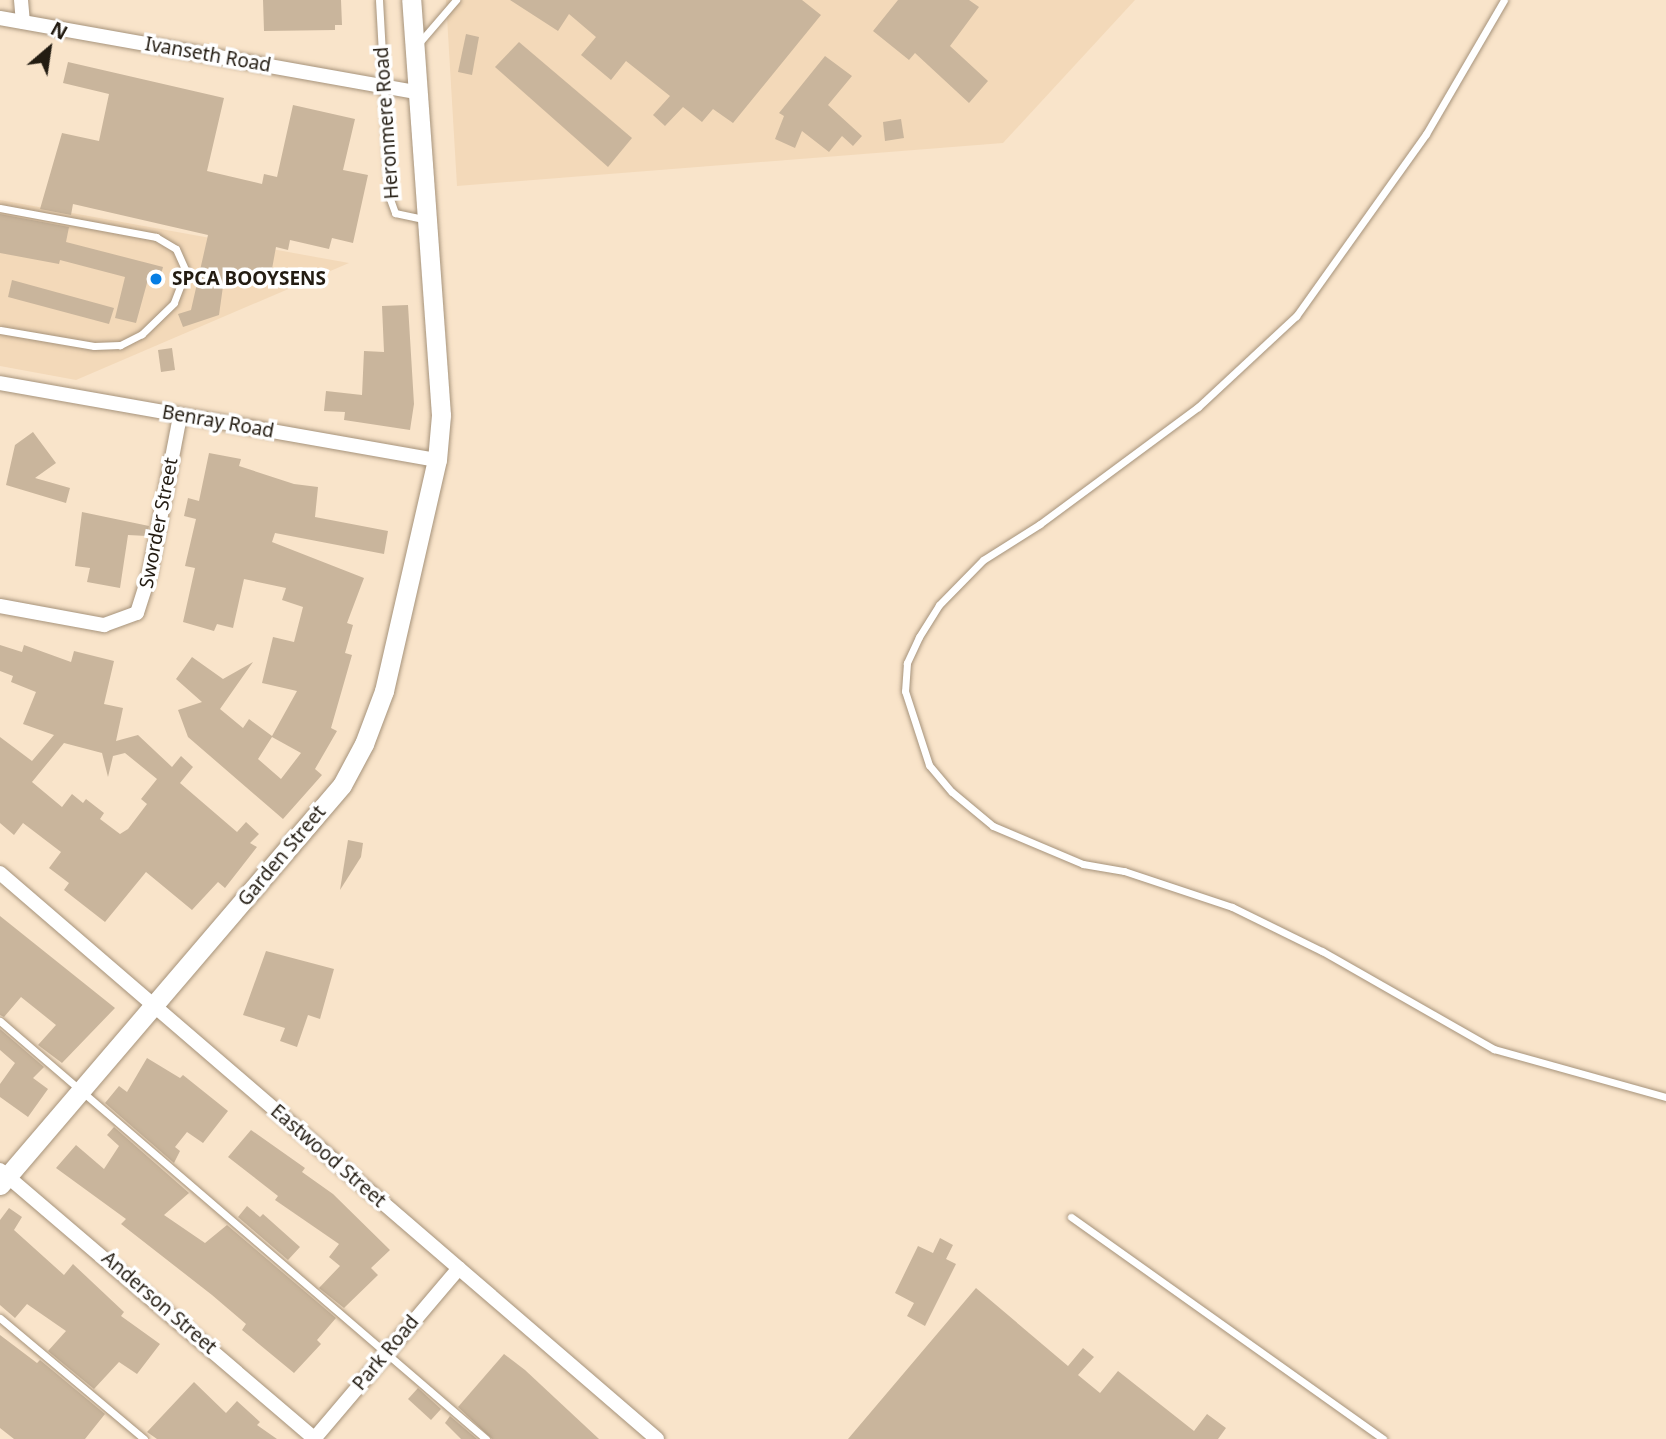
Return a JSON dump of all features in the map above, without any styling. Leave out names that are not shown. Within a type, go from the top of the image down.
[{"type":"street","points":[[21,0],[23,22]]},
{"type":"street","name":"Heronmere Road","points":[[411,0],[441,391],[437,460]]},
{"type":"street","name":"Ivanseth Road","points":[[0,18],[417,92]]},
{"type":"street","name":"Benray Road","points":[[0,383],[437,460]]},
{"type":"street","name":"Sworder Street","points":[[0,606],[104,625],[137,613],[150,572],[180,416]]},
{"type":"street","name":"Garden Street","points":[[3,1177],[81,1092],[304,832],[356,764],[384,691],[437,460]]},
{"type":"street","name":"Eastwood Street","points":[[0,873],[657,1439]]},
{"type":"street","name":"Anderson Street","points":[[3,1177],[150,1293],[314,1439]]},
{"type":"street","name":"Park Road","points":[[314,1439],[459,1268]]},
{"type":"lane","name":"Heronmere Road","points":[[379,0],[382,86],[395,214],[427,220]]},
{"type":"lane","points":[[414,49],[456,0]]},
{"type":"lane","points":[[1504,0],[1426,134],[1296,316],[1198,408],[1040,524],[983,560],[939,605],[919,637],[907,663],[905,691],[929,765],[952,792],[993,826],[1083,864],[1124,872],[1232,907],[1322,951],[1494,1049],[1666,1097]]},
{"type":"lane","points":[[0,208],[156,237],[176,249],[186,271],[174,303],[142,334],[120,345],[94,346],[0,330]]},
{"type":"lane","points":[[0,1021],[387,1350],[486,1439]]},
{"type":"lane","points":[[1071,1217],[1383,1439]]},
{"type":"lane","points":[[0,1318],[144,1439]]},
{"type":"shaded area","points":[[446,0],[1135,0],[1003,143],[457,186]]},
{"type":"shaded area","name":"SPCA BOOYSENS","points":[[0,200],[349,263],[76,380],[0,366]]},
{"type":"building","points":[[263,0],[341,0],[342,25],[335,25],[335,30],[264,31]]},
{"type":"building","points":[[510,0],[802,0],[821,15],[733,123],[713,109],[702,122],[683,107],[665,126],[653,115],[670,96],[626,61],[611,80],[581,55],[596,37],[569,14],[558,31]]},
{"type":"building","points":[[898,0],[969,0],[979,7],[950,46],[988,81],[969,103],[915,53],[909,60],[873,31]]},
{"type":"building","points":[[466,34],[479,37],[472,75],[458,72]]},
{"type":"building","points":[[519,42],[632,138],[608,167],[495,67]]},
{"type":"building","points":[[825,56],[852,76],[828,105],[862,136],[853,146],[842,136],[829,152],[802,131],[795,148],[775,139],[784,116],[779,113]]},
{"type":"building","points":[[68,62],[224,98],[207,171],[262,184],[264,174],[277,177],[293,105],[355,119],[343,170],[368,175],[353,243],[332,238],[329,249],[290,240],[288,250],[276,247],[270,280],[225,272],[219,315],[183,327],[178,314],[191,310],[208,235],[73,204],[71,215],[40,209],[62,133],[99,141],[109,94],[63,83]]},
{"type":"building","points":[[901,119],[904,138],[885,141],[883,122]]},
{"type":"building","points":[[0,214],[69,227],[66,242],[163,267],[158,286],[147,283],[136,323],[115,318],[125,277],[60,260],[59,264],[0,253]]},
{"type":"building","points":[[12,280],[114,308],[109,324],[8,297]]},
{"type":"building","points":[[408,305],[414,404],[410,430],[344,420],[345,412],[324,411],[326,391],[362,395],[364,351],[384,352],[382,306]]},
{"type":"building","points":[[172,348],[175,370],[161,372],[158,350]]},
{"type":"building","points":[[33,432],[56,463],[35,478],[70,488],[66,503],[6,485],[15,445]]},
{"type":"building","points":[[209,453],[241,459],[239,466],[294,484],[318,487],[315,517],[388,531],[384,554],[275,533],[272,542],[364,578],[347,623],[353,625],[345,653],[352,655],[331,728],[337,731],[315,769],[322,775],[283,819],[188,737],[178,710],[202,702],[176,679],[192,657],[223,679],[253,662],[220,709],[243,728],[249,719],[272,736],[297,691],[262,683],[273,637],[294,642],[303,607],[282,600],[286,588],[244,579],[233,628],[217,624],[214,631],[183,622],[195,568],[185,566],[196,519],[184,516],[188,498],[199,501]],"holes":[[[272,737],[301,753],[281,779],[258,759]]]},
{"type":"building","points":[[82,512],[149,526],[147,536],[128,535],[120,588],[87,582],[90,568],[75,566]]},
{"type":"building","points":[[0,645],[22,652],[24,645],[71,662],[74,651],[114,661],[104,704],[123,708],[116,741],[138,735],[172,767],[181,756],[193,767],[180,783],[237,832],[246,822],[259,834],[250,843],[257,847],[225,888],[218,882],[192,910],[146,872],[105,922],[64,890],[69,883],[49,868],[61,852],[23,823],[14,835],[0,823],[0,737],[32,761],[54,735],[23,724],[36,692],[11,682],[13,676],[0,671]],"holes":[[[64,743],[102,753],[108,777],[113,756],[125,753],[157,779],[141,799],[147,804],[128,829],[120,834],[100,819],[104,813],[86,799],[83,803],[72,794],[62,807],[32,782]]]},
{"type":"building","points":[[348,840],[363,843],[361,857],[340,890]]},
{"type":"building","points":[[0,916],[115,1008],[62,1063],[38,1045],[56,1025],[21,997],[4,1017],[0,1015]]},
{"type":"building","points":[[266,951],[334,969],[320,1019],[308,1015],[297,1047],[280,1041],[285,1028],[243,1015]]},
{"type":"building","points":[[0,1029],[44,1067],[33,1078],[48,1089],[28,1117],[0,1097],[0,1084],[15,1063],[0,1050]]},
{"type":"building","points":[[147,1058],[180,1078],[183,1075],[228,1111],[203,1143],[187,1132],[175,1147],[180,1151],[174,1163],[105,1103],[119,1086],[127,1092]]},
{"type":"building","points":[[114,1127],[189,1193],[164,1215],[205,1243],[227,1225],[336,1318],[317,1340],[321,1344],[294,1373],[242,1330],[246,1324],[121,1224],[126,1219],[56,1168],[76,1145],[104,1169],[119,1146],[107,1135]]},
{"type":"building","points":[[251,1130],[305,1168],[302,1172],[333,1194],[390,1250],[371,1268],[378,1275],[344,1308],[319,1288],[340,1266],[329,1257],[339,1244],[275,1200],[278,1196],[228,1157]]},
{"type":"building","points":[[247,1206],[260,1217],[263,1214],[300,1247],[288,1260],[238,1217]]},
{"type":"building","points":[[9,1208],[22,1217],[14,1230],[64,1275],[73,1264],[124,1312],[121,1316],[160,1344],[137,1374],[119,1362],[94,1389],[48,1351],[66,1331],[27,1304],[15,1318],[0,1305],[0,1220]]},
{"type":"building","points":[[940,1238],[953,1245],[946,1259],[956,1264],[925,1326],[907,1316],[914,1303],[895,1293],[918,1246],[933,1253]]},
{"type":"building","points":[[976,1288],[1068,1366],[1083,1348],[1094,1357],[1078,1375],[1100,1393],[1118,1371],[1194,1431],[1207,1414],[1226,1428],[1218,1439],[848,1439]]},
{"type":"building","points":[[0,1335],[37,1363],[40,1360],[105,1414],[85,1439],[14,1439],[0,1428]]},
{"type":"building","points":[[504,1354],[599,1439],[492,1439],[458,1407]]},
{"type":"building","points":[[194,1382],[226,1413],[237,1401],[260,1422],[257,1425],[277,1439],[157,1439],[147,1432]]},
{"type":"building","points":[[418,1388],[441,1409],[431,1420],[408,1399]]},
{"type":"building","points":[[450,1416],[477,1439],[461,1439],[445,1423]]},
{"type":"place","name":"SPCA BOOYSENS","points":[[156,279]]}]
